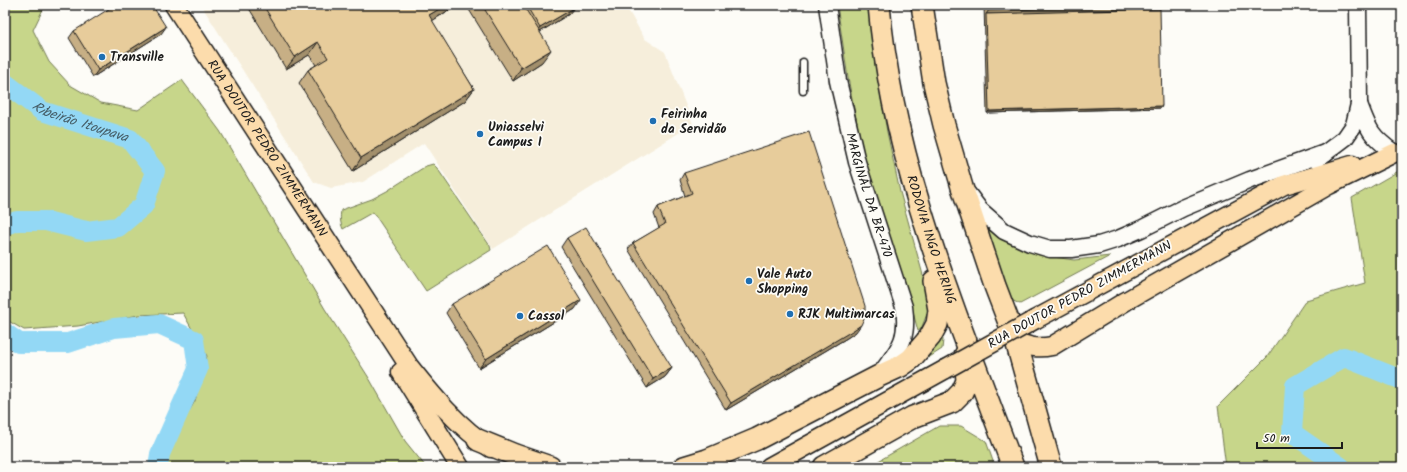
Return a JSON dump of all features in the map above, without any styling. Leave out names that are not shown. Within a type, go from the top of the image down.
[{"type":"highway","name":"RODOVIA INGO HERING","points":[[879,5],[881,31],[901,141],[920,208],[942,275],[1013,467]]},
{"type":"highway","points":[[922,5],[934,83],[944,125],[962,187],[995,286],[1016,341],[1051,467]]},
{"type":"highway","points":[[684,467],[708,460],[758,439],[901,366],[911,359],[930,337],[937,324],[939,310],[920,208]]},
{"type":"highway","points":[[824,467],[913,417],[952,402],[962,392],[967,381],[962,330]]},
{"type":"highway","points":[[478,440],[550,467]]},
{"type":"main road","name":"RUA DOUTOR PEDRO ZIMMERMANN","points":[[174,5],[361,290],[409,366],[427,389],[478,440],[527,467]]},
{"type":"main road","name":"MARGINAL DA BR-470","points":[[827,5],[838,81],[857,162],[905,314],[905,334],[899,348],[879,376]]},
{"type":"main road","points":[[1284,185],[1345,138],[1354,125],[1359,104],[1358,5]]},
{"type":"main road","points":[[1359,104],[1366,124],[1373,136],[1398,152]]},
{"type":"main road","name":"RUA DOUTOR PEDRO ZIMMERMANN","points":[[769,467],[1036,319],[1284,185],[1398,152]]},
{"type":"main road","points":[[1016,341],[1026,346],[1040,348],[1052,346],[1126,301],[1330,185],[1398,152]]},
{"type":"main road","points":[[962,187],[980,210],[1004,231],[1030,243],[1050,249],[1071,249],[1100,245],[1118,239],[1183,208],[1277,170],[1325,153]]},
{"type":"main road","name":"RUA DOUTOR PEDRO ZIMMERMANN","points":[[361,290],[402,372],[460,467]]},
{"type":"lane","points":[[803,62],[803,91]]},
{"type":"shaded area","name":"Uniasselvi Campus I","points":[[201,5],[625,5],[645,39],[665,52],[693,124],[493,249],[424,143],[363,182],[331,188],[314,182]]},
{"type":"green space","points":[[5,5],[45,5],[33,30],[49,62],[70,85],[101,103],[138,110],[182,80],[220,131],[325,309],[369,378],[405,441],[426,467],[164,467],[168,448],[195,401],[207,356],[183,313],[139,315],[78,326],[24,330],[5,319]]},
{"type":"green space","points":[[837,5],[869,5],[875,63],[887,132],[900,192],[931,304],[921,329],[918,331],[907,290],[864,159],[848,78]]},
{"type":"green space","points":[[433,164],[490,246],[491,250],[426,291],[373,212],[343,229],[340,215],[341,210],[372,199],[426,166]]},
{"type":"green space","points":[[1402,169],[1402,467],[1226,467],[1218,406],[1267,357],[1306,300],[1365,283],[1352,198]]},
{"type":"green space","points":[[979,219],[1007,241],[1039,255],[1074,260],[1110,256],[1020,304],[1009,299]]},
{"type":"green space","points":[[942,332],[942,349],[928,358]]},
{"type":"green space","points":[[939,426],[961,426],[986,441],[995,467],[868,467]]},
{"type":"building","name":"Transville","points":[[115,5],[121,5],[124,10],[132,5],[152,5],[166,27],[98,70],[74,31]]},
{"type":"building","points":[[263,5],[446,5],[429,15],[474,89],[361,158],[308,70],[328,58],[318,42],[295,57]]},
{"type":"building","points":[[482,5],[523,5],[551,50],[521,68]]},
{"type":"building","points":[[526,5],[572,5],[574,8],[540,28]]},
{"type":"building","points":[[989,5],[1151,5],[989,10]]},
{"type":"building","points":[[1160,9],[1162,106],[989,111],[986,14]]},
{"type":"building","name":"Vale Auto Shopping","points":[[809,132],[865,306],[865,316],[861,325],[852,331],[731,403],[633,243],[665,224],[658,207],[692,193],[684,173]]},
{"type":"building","points":[[586,227],[672,368],[653,379],[567,238]]},
{"type":"building","points":[[548,246],[581,300],[486,359],[452,304]]},
{"type":"waterway","name":"Ribeirão Itoupava","points":[[5,83],[42,111],[130,139],[155,171],[144,205],[118,227],[86,231],[46,221],[17,221],[5,225]]},
{"type":"waterway","name":"Ribeirão Itoupava","points":[[5,333],[19,343],[68,343],[114,328],[159,324],[194,340],[198,369],[160,454],[158,467]]},
{"type":"waterway","name":"Ribeirão Itoupava","points":[[1341,467],[1292,433],[1295,386],[1344,357],[1402,380]]},
{"type":"place","name":"Transville","points":[[102,57]]},
{"type":"place","name":"Feirinha da Servidão","points":[[653,121]]},
{"type":"place","name":"Uniasselvi Campus I","points":[[480,134]]},
{"type":"place","name":"Vale Auto Shopping","points":[[749,281]]},
{"type":"place","name":"RJK Multimarcas","points":[[790,314]]},
{"type":"place","name":"Cassol","points":[[520,316]]}]
